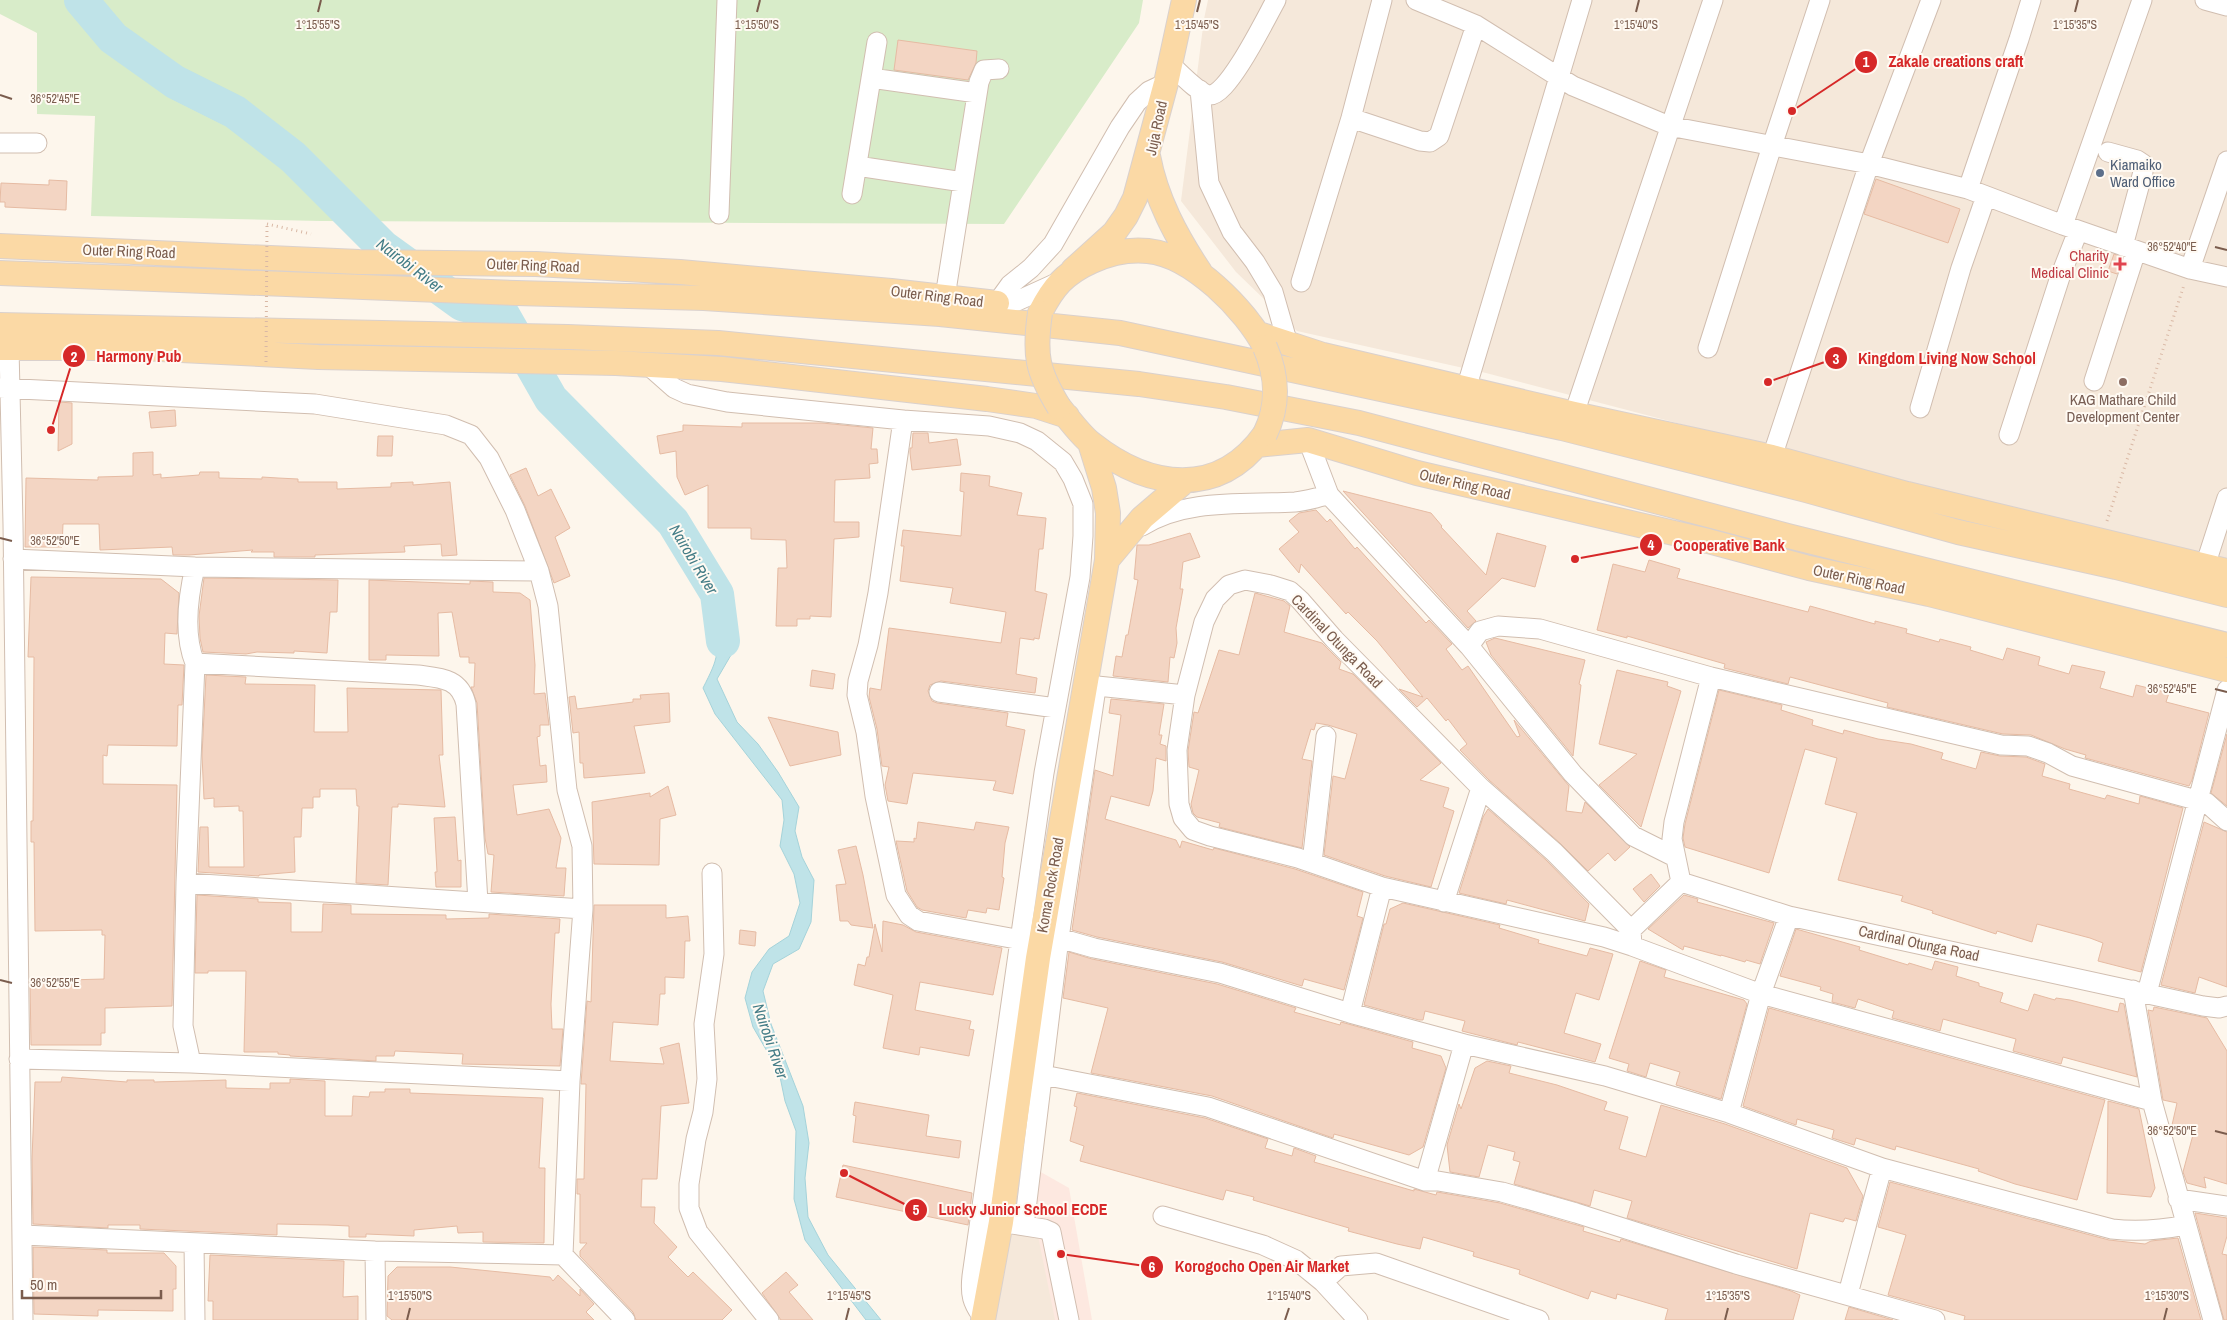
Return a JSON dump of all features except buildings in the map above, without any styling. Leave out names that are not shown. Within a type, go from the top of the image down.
[{"type":"main road","name":"Juja Road","points":[[1184,0],[1148,156],[1151,174],[1165,212],[1173,229],[1202,276]]},
{"type":"main road","points":[[1067,275],[1114,233],[1126,216],[1136,198],[1148,156]]},
{"type":"main road","name":"Outer Ring Road","points":[[0,246],[359,262],[491,263],[680,272],[997,303]]},
{"type":"main road","points":[[68,249],[69,275]]},
{"type":"main road","name":"Outer Ring Road","points":[[1124,251],[1149,251],[1168,256],[1202,276],[1271,342],[1276,379],[1275,405],[1261,439],[1232,467],[1220,474],[1184,482],[1159,478],[1135,469],[1111,457],[1090,443],[1063,412],[1047,388],[1038,365],[1036,338],[1040,313],[1048,296],[1067,275],[1105,255],[1124,251]]},
{"type":"main road","name":"Outer Ring Road","points":[[0,273],[516,293],[704,298],[940,314],[1120,334],[1562,428],[1806,490],[1958,532],[2116,567],[2227,595]]},
{"type":"main road","name":"Outer Ring Road","points":[[0,325],[568,337],[718,343],[1138,384],[1226,397],[1359,423],[1788,536],[2227,645]]},
{"type":"main road","points":[[332,333],[392,359]]},
{"type":"main road","points":[[1271,342],[1574,414],[1772,457],[1907,494],[2216,569]]},
{"type":"main road","points":[[4,348],[80,346],[392,359],[585,363],[722,369],[926,391],[1036,406],[1063,412]]},
{"type":"main road","name":"Outer Ring Road","points":[[1261,439],[1308,440],[1417,473],[1708,541],[1809,568],[1929,594],[2227,670]]},
{"type":"main road","points":[[1090,443],[1104,488],[1108,513],[1107,560]]},
{"type":"main road","name":"Koma Rock Road","points":[[983,1319],[1001,1222],[1038,958],[1107,560],[1142,518],[1184,482]]},
{"type":"street","points":[[719,214],[727,0]]},
{"type":"street","points":[[997,303],[1010,285],[1031,268],[1053,244],[1120,127],[1137,102],[1168,74],[1209,95],[1216,94],[1244,58],[1276,0]]},
{"type":"street","points":[[1302,282],[1351,118],[1382,0]]},
{"type":"street","points":[[1416,0],[1476,25],[1573,86],[1669,126],[1869,164],[1977,192],[2070,228],[2190,269],[2227,277]]},
{"type":"street","points":[[1466,389],[1582,0]]},
{"type":"street","points":[[1574,414],[1669,126],[1713,0]]},
{"type":"street","points":[[1708,348],[1820,0]]},
{"type":"street","points":[[1772,457],[1869,164],[1931,0]]},
{"type":"street","points":[[1920,408],[1961,268],[1977,192],[2031,0]]},
{"type":"street","points":[[2009,435],[2045,324],[2070,228],[2142,0]]},
{"type":"street","points":[[2205,0],[2227,6]]},
{"type":"street","points":[[1351,118],[1420,142],[1430,142],[1439,136],[1476,25]]},
{"type":"street","points":[[852,194],[877,42]]},
{"type":"street","points":[[945,297],[980,76],[984,70],[999,69]]},
{"type":"street","points":[[871,78],[977,93]]},
{"type":"street","points":[[1200,90],[1209,183],[1232,232],[1255,262],[1273,292],[1271,342]]},
{"type":"street","points":[[0,143],[37,143]]},
{"type":"street","points":[[2094,381],[2129,248],[2143,172],[2143,164],[2137,160],[2108,152]]},
{"type":"street","points":[[2190,269],[2227,161]]},
{"type":"street","points":[[857,166],[963,182]]},
{"type":"street","name":"Outer Ring Road","points":[[997,303],[1017,301],[1067,275]]},
{"type":"street","points":[[4,348],[7,524],[13,559],[23,1320]]},
{"type":"street","points":[[648,365],[674,388],[687,394],[727,402],[903,420],[989,426],[1020,434],[1037,441],[1063,462],[1073,479],[1083,504],[1080,577],[1044,774],[971,1288],[973,1304],[983,1319]]},
{"type":"street","points":[[5,388],[315,404],[446,426],[471,435],[489,458],[515,510],[539,571],[548,606],[567,790],[582,846],[583,909],[570,1081],[563,1255]]},
{"type":"street","points":[[903,420],[878,593],[868,645],[857,686],[875,796],[896,895],[909,916],[918,921],[1021,940]]},
{"type":"street","points":[[1308,440],[1329,495],[1469,646],[1573,774],[1633,836],[1675,857]]},
{"type":"street","points":[[1024,1226],[1059,938],[1096,686],[1115,576],[1121,555],[1128,540],[1143,526],[1168,513],[1202,507],[1296,502],[1329,495]]},
{"type":"street","points":[[2216,569],[2227,498]]},
{"type":"street","points":[[13,559],[195,567],[539,571]]},
{"type":"street","points":[[191,1063],[183,1026],[186,883],[195,663],[190,651],[188,614],[195,567]]},
{"type":"street","name":"Cardinal Otunga Road","points":[[1245,580],[1271,585],[1290,592],[1300,600],[1334,639],[1481,788],[1554,852],[1631,938],[1604,937],[1382,887],[1312,863],[1193,830],[1183,818],[1177,791],[1177,750],[1185,695],[1204,622],[1215,599],[1229,585],[1245,580]]},
{"type":"street","points":[[1469,646],[1480,631],[1498,626],[1534,629],[1711,677],[2001,745],[2028,746],[2048,752],[2072,766],[2207,803],[2227,821]]},
{"type":"street","points":[[195,663],[418,676],[449,681],[460,688],[466,704],[478,902]]},
{"type":"street","points":[[1711,677],[1674,822],[1672,839],[1681,882],[1631,938],[1762,994],[2152,1101]]},
{"type":"street","points":[[1096,686],[1185,695]]},
{"type":"street","points":[[2213,1320],[2152,1101],[2140,991],[2227,690]]},
{"type":"street","points":[[939,692],[1056,708]]},
{"type":"street","points":[[1312,863],[1326,736]]},
{"type":"street","points":[[1444,902],[1481,788]]},
{"type":"street","points":[[712,873],[714,954],[704,1024],[707,1080],[703,1112],[696,1139],[689,1184],[689,1208],[698,1232],[769,1320]]},
{"type":"street","name":"Cardinal Otunga Road","points":[[1681,882],[1789,916],[2204,1006],[2219,1008],[2227,1006]]},
{"type":"street","points":[[186,883],[347,892],[583,909]]},
{"type":"street","points":[[1350,1013],[1382,887]]},
{"type":"street","points":[[1729,1113],[1762,994],[1789,916]]},
{"type":"street","points":[[1059,938],[1094,948],[1220,973],[1350,1013],[1464,1044],[1605,1076],[1729,1113],[1882,1168],[2112,1229],[2135,1232],[2157,1231],[2186,1225]]},
{"type":"street","points":[[1425,1181],[1464,1044]]},
{"type":"street","points":[[19,1059],[191,1063],[570,1081]]},
{"type":"street","points":[[1043,1075],[1208,1107],[1425,1181],[1438,1181],[1502,1192],[1576,1212],[1736,1264],[1935,1320]]},
{"type":"street","points":[[1848,1294],[1882,1168]]},
{"type":"street","points":[[2178,1199],[2227,1206]]},
{"type":"street","points":[[1163,1216],[1263,1245],[1296,1260],[1323,1282],[1358,1320]]},
{"type":"street","points":[[1001,1222],[1047,1230],[1053,1238],[1070,1320]]},
{"type":"street","points":[[23,1235],[376,1251],[563,1255],[625,1320]]},
{"type":"street","points":[[194,1244],[195,1320]]},
{"type":"street","points":[[376,1251],[376,1320]]},
{"type":"street","points":[[1323,1282],[1341,1266],[1376,1263],[1538,1320]]},
{"type":"path","points":[[266,362],[267,224],[311,234]]},
{"type":"path","points":[[2100,541],[2190,269]]},
{"type":"shaded area","points":[[1208,0],[2227,0],[2227,561],[1757,444],[1486,373],[1297,331],[1236,272],[1181,201]]},
{"type":"shaded area","points":[[1023,1162],[1069,1188],[1092,1320],[1055,1320]]},
{"type":"shaded area","points":[[1007,1213],[1043,1217],[1057,1320],[993,1320]]},
{"type":"green space","points":[[0,0],[1143,0],[1139,23],[1004,224],[321,221],[91,216],[95,116],[37,114],[37,33],[0,14]]},
{"type":"water","points":[[717,594],[732,622],[731,655],[717,679],[737,722],[758,744],[799,807],[795,831],[802,857],[814,880],[811,922],[799,949],[773,964],[763,991],[771,1024],[803,1106],[809,1143],[805,1178],[808,1217],[828,1255],[881,1320],[866,1320],[805,1240],[794,1199],[796,1131],[785,1101],[779,1072],[753,1027],[745,998],[752,972],[769,949],[789,936],[800,903],[794,874],[780,846],[784,820],[782,800],[715,714],[703,688],[715,661],[715,638],[706,618]]},
{"type":"waterway","name":"Nairobi River","points":[[81,0],[113,38],[175,82],[235,112],[293,157],[383,247],[462,304],[503,315],[551,399],[673,522],[717,594],[723,641]]},
{"type":"place","name":"Zakale creations craft","points":[[1792,111]]},
{"type":"place","name":"Kiamaiko Ward Office","points":[[2100,173]]},
{"type":"place","name":"Charity Medical Clinic","points":[[2120,264]]},
{"type":"place","name":"Kingdom Living Now School","points":[[1768,382]]},
{"type":"place","name":"KAG Mathare Child Development Center","points":[[2123,382]]},
{"type":"place","name":"Harmony Pub","points":[[51,430]]},
{"type":"place","name":"Cooperative Bank","points":[[1575,559]]},
{"type":"place","name":"Lucky Junior School ECDE","points":[[844,1173]]},
{"type":"place","name":"Korogocho Open Air Market","points":[[1061,1254]]}]
